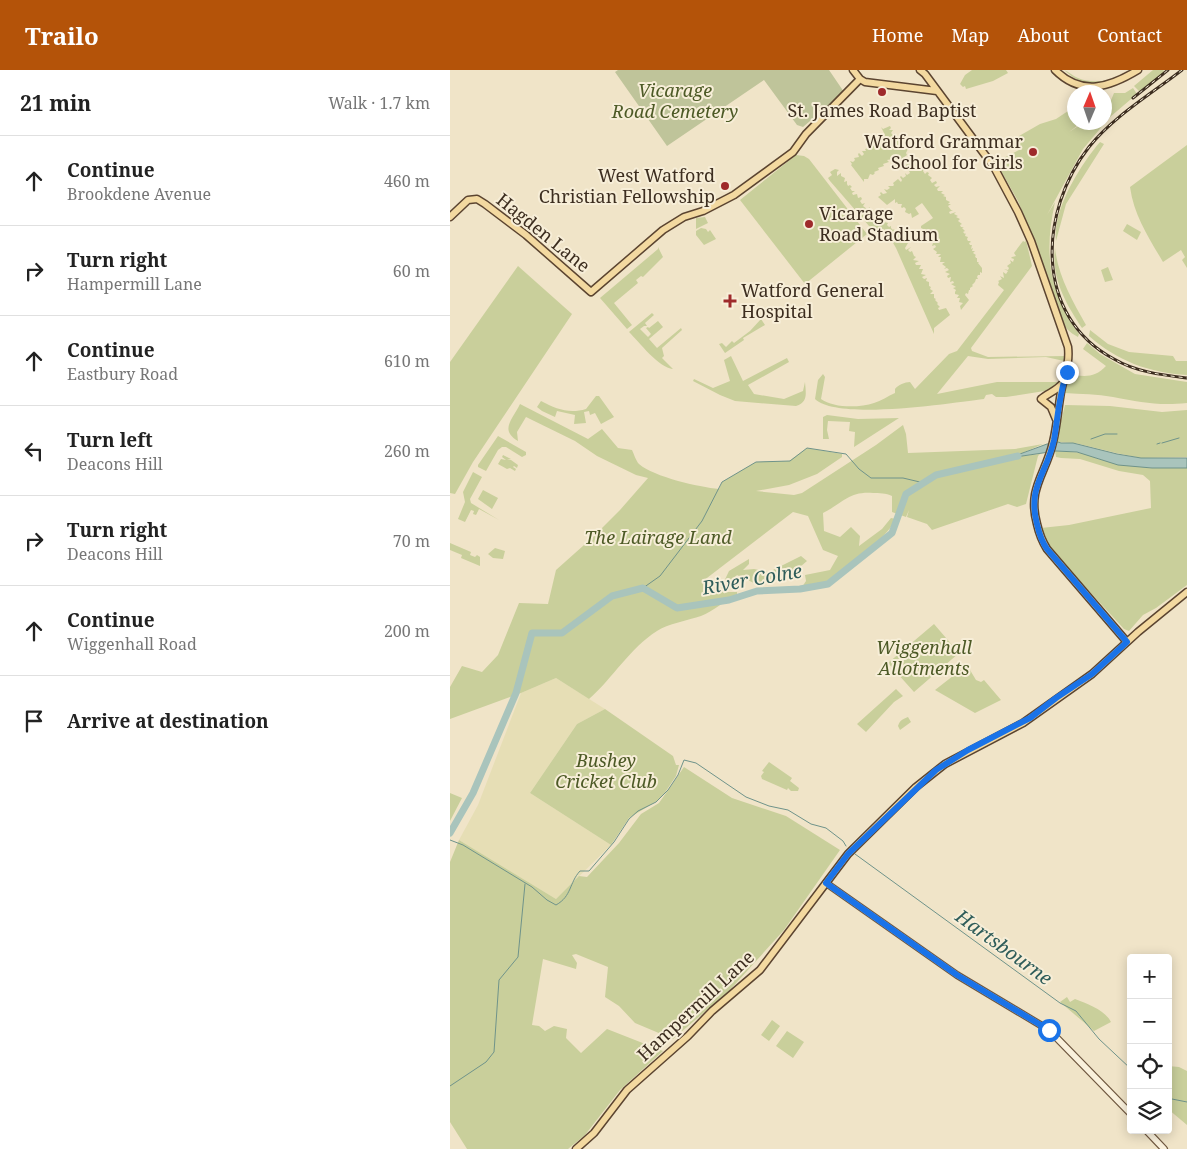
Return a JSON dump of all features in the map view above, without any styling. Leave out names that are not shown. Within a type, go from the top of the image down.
[{"type":"main road","points":[[853,70],[865,82],[937,91]]},
{"type":"main road","points":[[1055,70],[1071,82],[1090,87],[1099,87],[1118,82],[1138,70]]},
{"type":"main road","points":[[920,88],[924,84],[922,72]]},
{"type":"main road","points":[[922,72],[994,167],[1018,212],[1031,241],[1068,347],[1068,366],[1063,383],[1053,443],[1037,484],[1033,501],[1040,536],[1045,546],[1127,642]]},
{"type":"main road","points":[[581,284],[598,286],[662,230],[684,217],[703,211],[734,196],[793,152],[806,134],[860,79]]},
{"type":"main road","name":"Hagden Lane","points":[[450,217],[468,200],[476,199],[526,235],[591,292],[598,286]]},
{"type":"main road","points":[[1056,419],[1051,407],[1041,399],[1056,390],[1063,383]]},
{"type":"main road","name":"Hampermill Lane","points":[[576,1149],[594,1133],[619,1100],[638,1080],[688,1036],[712,1011],[760,970],[848,854],[936,770],[968,750],[1030,718],[1092,674],[1167,607],[1187,592]]},
{"type":"main road","points":[[826,883],[957,975],[1049,1030],[1127,1110]]},
{"type":"main road","points":[[1150,1134],[1164,1149]]},
{"type":"shaded area","points":[[556,678],[605,709],[577,724],[530,793],[611,845],[556,899],[459,840],[478,805],[521,693]]},
{"type":"green space","name":"Vicarage Road Cemetery","points":[[618,70],[829,70],[844,92],[803,127],[797,125],[764,80],[667,146],[615,72]]},
{"type":"green space","points":[[972,70],[1006,70],[1008,73],[993,81],[966,89],[965,86],[963,87],[960,84],[965,75]]},
{"type":"green space","points":[[1064,70],[1082,80],[1098,81],[1113,79],[1127,71],[1135,70],[1114,80],[1091,84],[1077,80]]},
{"type":"green space","points":[[1153,70],[1163,70],[1165,72],[1140,92],[1134,86]]},
{"type":"green space","points":[[1133,88],[1137,94],[1112,115],[1112,98],[1114,93],[1125,93]]},
{"type":"green space","points":[[1067,112],[1067,130],[1072,130],[1069,132],[1072,130],[1099,130],[1083,149],[1047,215],[1055,202],[1050,238],[1051,271],[1061,302],[1079,334],[1078,337],[1069,331],[1063,323],[1018,201],[996,162],[1019,150],[1014,139]]},
{"type":"green space","points":[[890,126],[889,130],[893,130],[891,133],[893,135],[895,133],[896,139],[899,137],[898,140],[902,141],[900,143],[905,145],[903,147],[908,149],[907,155],[900,160],[894,155],[891,157],[893,159],[887,160],[889,162],[878,168],[879,170],[874,172],[873,175],[870,174],[868,179],[864,179],[864,182],[850,161],[853,162],[854,158],[859,157],[859,153],[862,156],[864,154],[862,151],[866,151],[865,149],[869,148],[870,144],[873,144],[875,140],[878,142],[879,136],[880,138],[885,135],[881,127],[883,129]]},
{"type":"green space","points":[[1100,142],[1104,144],[1066,204],[1056,241],[1059,216],[1069,188]]},
{"type":"green space","points":[[1187,145],[1187,268],[1182,260],[1185,257],[1181,250],[1163,262],[1147,235],[1135,208],[1130,187]]},
{"type":"green space","name":"Vicarage Road Stadium","points":[[796,155],[809,159],[867,234],[805,284],[740,200]]},
{"type":"green space","points":[[917,159],[915,162],[918,165],[921,164],[919,167],[921,169],[924,167],[923,171],[925,174],[929,173],[928,175],[932,178],[930,180],[932,183],[936,181],[937,183],[934,185],[936,187],[940,186],[937,189],[938,191],[943,191],[941,193],[950,202],[948,204],[951,204],[948,206],[953,210],[949,212],[950,214],[956,212],[954,214],[960,219],[958,221],[962,224],[960,225],[961,227],[964,227],[962,228],[965,231],[963,232],[966,233],[965,236],[968,237],[968,241],[971,242],[969,243],[972,245],[971,249],[973,248],[972,251],[975,251],[973,253],[976,255],[977,262],[979,262],[982,268],[982,273],[980,272],[980,275],[977,277],[978,279],[970,288],[968,294],[966,293],[965,295],[969,300],[961,310],[960,306],[963,303],[959,302],[960,298],[957,298],[959,295],[955,294],[956,290],[953,288],[956,287],[951,284],[954,283],[953,281],[950,282],[951,277],[948,278],[947,276],[950,274],[945,272],[949,270],[947,268],[944,269],[946,267],[942,264],[945,262],[940,262],[941,257],[938,257],[941,254],[936,254],[937,252],[933,249],[936,247],[935,245],[932,246],[933,243],[929,241],[932,239],[928,239],[929,236],[926,237],[927,234],[923,232],[925,230],[921,228],[921,226],[933,218],[922,203],[915,208],[919,214],[912,218],[911,213],[905,212],[906,209],[901,207],[902,204],[895,203],[895,199],[887,205],[878,197],[881,195],[881,192],[883,194],[887,193],[884,189],[887,190],[890,188],[888,186],[893,186],[893,183],[898,179],[901,182],[901,176],[903,178],[906,176],[905,173],[907,175],[910,173],[906,165],[912,160]]},
{"type":"green space","points":[[835,169],[839,170],[837,176],[841,173],[841,176],[845,178],[844,182],[847,181],[848,186],[852,187],[850,188],[852,191],[855,191],[852,193],[853,195],[857,194],[858,198],[861,197],[860,201],[862,204],[865,203],[863,206],[867,209],[870,207],[869,209],[874,210],[874,213],[878,214],[877,218],[881,216],[881,219],[883,218],[884,222],[888,223],[889,227],[891,226],[895,232],[899,232],[902,235],[908,243],[905,248],[906,250],[911,247],[908,250],[912,251],[916,257],[913,260],[919,261],[915,263],[916,265],[921,265],[919,269],[923,269],[921,274],[926,275],[922,277],[924,279],[927,278],[926,281],[929,282],[930,289],[933,291],[930,294],[934,294],[934,298],[940,307],[938,308],[939,310],[946,308],[950,315],[934,328],[934,334],[896,248],[886,231],[876,234],[830,181],[828,178],[832,175],[830,172]]},
{"type":"green space","points":[[705,217],[708,223],[696,229],[696,218]]},
{"type":"green space","points":[[1127,224],[1141,232],[1137,240],[1123,231]]},
{"type":"green space","points":[[701,228],[706,229],[708,232],[710,230],[716,239],[704,245],[696,235],[696,231]]},
{"type":"green space","points":[[1026,240],[1032,266],[971,348],[972,351],[988,357],[1065,356],[1064,361],[1046,357],[988,359],[968,356],[937,394],[997,382],[1059,382],[1051,390],[1006,397],[996,397],[992,394],[986,395],[984,399],[922,407],[870,410],[846,409],[828,405],[815,399],[818,380],[823,374],[825,377],[821,399],[839,406],[861,406],[877,402],[895,393],[895,389],[900,385],[910,382],[915,389],[949,354],[957,351],[1004,290],[998,285],[998,281],[1002,279],[1000,276],[1004,278],[1003,272],[1006,274],[1008,271],[1004,269],[1008,270],[1007,266],[1011,263],[1010,260],[1013,262],[1014,259],[1011,258],[1016,256],[1014,253],[1023,241],[1025,242]]},
{"type":"green space","points":[[658,247],[663,257],[643,277],[641,276],[636,280],[638,283],[614,303],[632,325],[627,329],[600,298],[658,249]]},
{"type":"green space","points":[[1055,248],[1062,278],[1086,325],[1082,328],[1070,310],[1061,290],[1055,270]]},
{"type":"green space","points":[[518,266],[572,314],[473,462],[455,494],[450,493],[450,362]]},
{"type":"green space","points":[[1108,267],[1113,280],[1105,282],[1101,270]]},
{"type":"green space","points":[[652,313],[654,315],[645,323],[647,326],[640,329],[648,337],[651,334],[646,328],[649,328],[658,321],[663,327],[649,339],[657,348],[681,328],[682,330],[662,348],[664,356],[662,358],[673,369],[668,368],[656,359],[629,332]]},
{"type":"green space","points":[[761,319],[765,325],[743,338],[744,340],[725,353],[719,344],[722,343],[726,347],[732,341],[734,343],[750,331]]},
{"type":"green space","points":[[1090,330],[1108,344],[1129,352],[1173,356],[1176,361],[1187,361],[1187,375],[1160,372],[1123,359],[1089,336]]},
{"type":"green space","points":[[1087,343],[1100,354],[1135,374],[1187,382],[1187,403],[1158,404],[1101,395],[1065,393],[1069,374],[1089,376],[1098,373],[1106,366],[1083,349]]},
{"type":"green space","points":[[731,356],[743,381],[787,358],[789,362],[748,385],[754,394],[784,399],[803,391],[805,382],[806,394],[803,402],[796,406],[735,401],[693,381],[694,379],[713,388],[730,381],[724,360]]},
{"type":"green space","points":[[596,396],[599,396],[614,417],[601,424],[595,413],[590,415],[589,411],[584,412],[586,423],[574,424],[575,415],[557,411],[555,417],[537,407],[541,401],[563,410],[586,409]]},
{"type":"green space","name":"The Lairage Land","points":[[520,404],[588,439],[602,429],[618,448],[632,450],[638,463],[646,469],[677,481],[710,488],[719,489],[722,482],[756,462],[789,461],[807,448],[842,454],[842,457],[817,474],[789,485],[756,491],[794,495],[802,493],[876,445],[903,425],[908,453],[1015,449],[1043,444],[1013,457],[1040,454],[1026,504],[1017,507],[1008,504],[932,530],[927,524],[907,517],[909,510],[906,517],[892,512],[892,496],[890,495],[865,493],[846,498],[823,513],[824,531],[840,537],[851,527],[860,536],[859,546],[882,529],[891,518],[896,519],[875,545],[843,571],[825,582],[802,587],[806,581],[805,575],[830,570],[838,556],[823,550],[808,516],[793,512],[703,581],[710,585],[714,593],[721,588],[729,571],[749,559],[749,564],[743,570],[754,569],[769,572],[801,556],[807,561],[790,572],[756,584],[737,575],[731,581],[727,592],[737,592],[737,594],[701,616],[672,624],[647,638],[589,699],[556,678],[450,719],[450,687],[462,666],[482,672],[498,655],[519,603],[548,604],[556,570],[620,510],[648,478],[636,475],[597,456],[575,441],[526,417],[517,432],[518,441],[512,437],[508,428]]},
{"type":"green space","points":[[1065,405],[1110,406],[1162,412],[1187,410],[1187,457],[1141,458],[1075,443],[1056,442]]},
{"type":"green space","points":[[827,415],[858,419],[899,418],[854,447],[855,432],[849,431],[850,422],[828,421],[829,439],[823,439],[823,417]]},
{"type":"green space","points":[[498,436],[526,452],[526,455],[522,457],[506,447],[502,447],[498,450],[486,471],[478,467],[478,465]]},
{"type":"green space","points":[[1055,451],[1085,453],[1098,459],[1150,468],[1187,468],[1187,585],[1156,608],[1143,615],[1129,631],[1124,629],[1045,543],[1041,528],[1069,525],[1151,508],[1150,481],[1143,475],[1119,471],[1080,459],[1056,457]]},
{"type":"green space","points":[[503,455],[511,459],[507,460],[511,460],[518,465],[517,468],[513,467],[516,469],[515,471],[498,464],[501,459],[506,460],[502,457]]},
{"type":"green space","points":[[473,472],[482,477],[470,499],[471,503],[499,520],[479,509],[476,515],[471,510],[465,522],[458,519],[465,502],[463,492]]},
{"type":"green space","points":[[483,490],[498,498],[492,509],[478,499]]},
{"type":"green space","points":[[450,543],[471,552],[470,555],[480,557],[480,566],[461,558],[462,555],[450,550]]},
{"type":"green space","points":[[495,548],[505,551],[503,559],[493,558],[488,554]]},
{"type":"green space","name":"Wiggenhall Allotments","points":[[934,624],[959,653],[914,692],[888,663]]},
{"type":"green space","points":[[967,665],[976,680],[981,682],[984,680],[1001,700],[975,713],[935,690]]},
{"type":"green space","points":[[896,689],[903,696],[894,702],[866,732],[857,724]]},
{"type":"green space","name":"Bushey Cricket Club","points":[[605,709],[673,756],[676,765],[679,765],[676,776],[664,794],[657,801],[629,818],[611,845],[530,793],[577,724]]},
{"type":"green space","points":[[908,717],[911,722],[900,730],[898,726],[900,722]]},
{"type":"green space","points":[[769,762],[792,778],[790,781],[799,788],[798,791],[791,791],[788,788],[787,790],[762,779],[761,776],[764,772],[762,771]]},
{"type":"green space","points":[[684,767],[732,798],[786,816],[840,850],[784,930],[728,992],[673,1039],[635,1023],[619,1006],[605,997],[608,967],[576,954],[572,955],[577,963],[576,969],[543,959],[532,1025],[539,1026],[545,1031],[554,1026],[567,1029],[566,1038],[581,1053],[607,1029],[663,1051],[620,1090],[585,1135],[568,1149],[467,1149],[450,1122],[450,862],[459,840],[556,899],[579,876],[587,877],[619,843],[641,814],[659,803]]},
{"type":"green space","points":[[450,793],[462,798],[450,821]]},
{"type":"green space","points":[[1067,997],[1070,1002],[1075,999],[1096,1008],[1105,1014],[1111,1022],[1094,1031],[1060,1002]]},
{"type":"green space","points":[[772,1020],[780,1026],[769,1041],[761,1035]]},
{"type":"green space","points":[[787,1031],[804,1042],[793,1058],[776,1046]]},
{"type":"green space","points":[[1172,1066],[1187,1071],[1187,1125],[1172,1112]]},
{"type":"water","points":[[1058,442],[1073,443],[1141,458],[1187,458],[1187,468],[1152,468],[1118,465],[1077,452],[1056,451],[1009,458],[1047,444]]},
{"type":"waterway","points":[[1091,439],[1105,434],[1117,434]]},
{"type":"waterway","points":[[1162,443],[1179,438]]},
{"type":"waterway","points":[[643,588],[660,576],[702,521],[722,482],[756,462],[790,461],[807,448],[846,454],[859,469],[871,478],[903,478],[924,483]]},
{"type":"waterway","name":"River Colne","points":[[450,833],[473,793],[516,693],[532,633],[562,633],[612,596],[643,588],[677,608],[729,600],[757,591],[800,589],[828,584],[892,533],[906,494],[936,475],[1018,456]]},
{"type":"waterway","name":"Hartsbourne","points":[[450,840],[463,845],[532,887],[556,905],[565,898],[580,871],[589,871],[614,842],[629,819],[638,811],[656,802],[668,790],[678,775],[684,760],[696,763],[746,797],[769,806],[788,810],[811,824],[826,828],[843,841],[846,846]]},
{"type":"waterway","name":"Hartsbourne","points":[[855,854],[1060,1003],[1076,1011],[1099,1039],[1127,1065]]},
{"type":"waterway","points":[[450,1086],[486,1062],[494,1052],[499,980],[518,957],[525,884]]},
{"type":"waterway","name":"Hartsbourne","points":[[1172,1099],[1187,1102]]},
{"type":"railway","points":[[1133,98],[1168,70]]},
{"type":"railway","points":[[1182,70],[1121,115],[1089,147],[1072,173],[1060,201],[1054,231],[1052,261],[1057,290],[1069,317],[1088,340],[1114,359],[1131,367],[1187,378]]},
{"type":"place","name":"St. James Road Baptist","points":[[882,92]]},
{"type":"place","name":"Watford Grammar School for Girls","points":[[1033,152]]},
{"type":"place","name":"West Watford Christian Fellowship","points":[[725,186]]},
{"type":"place","name":"Vicarage Road Stadium","points":[[809,224]]},
{"type":"place","name":"Watford General Hospital","points":[[730,301]]},
{"type":"route","points":[[1049,1030],[957,975],[826,883],[842,860],[916,787],[936,770],[968,750],[1014,728],[1030,718],[1092,674],[1127,642],[1047,549],[1040,536],[1036,522],[1034,495],[1053,443],[1061,391],[1067,372]]}]
